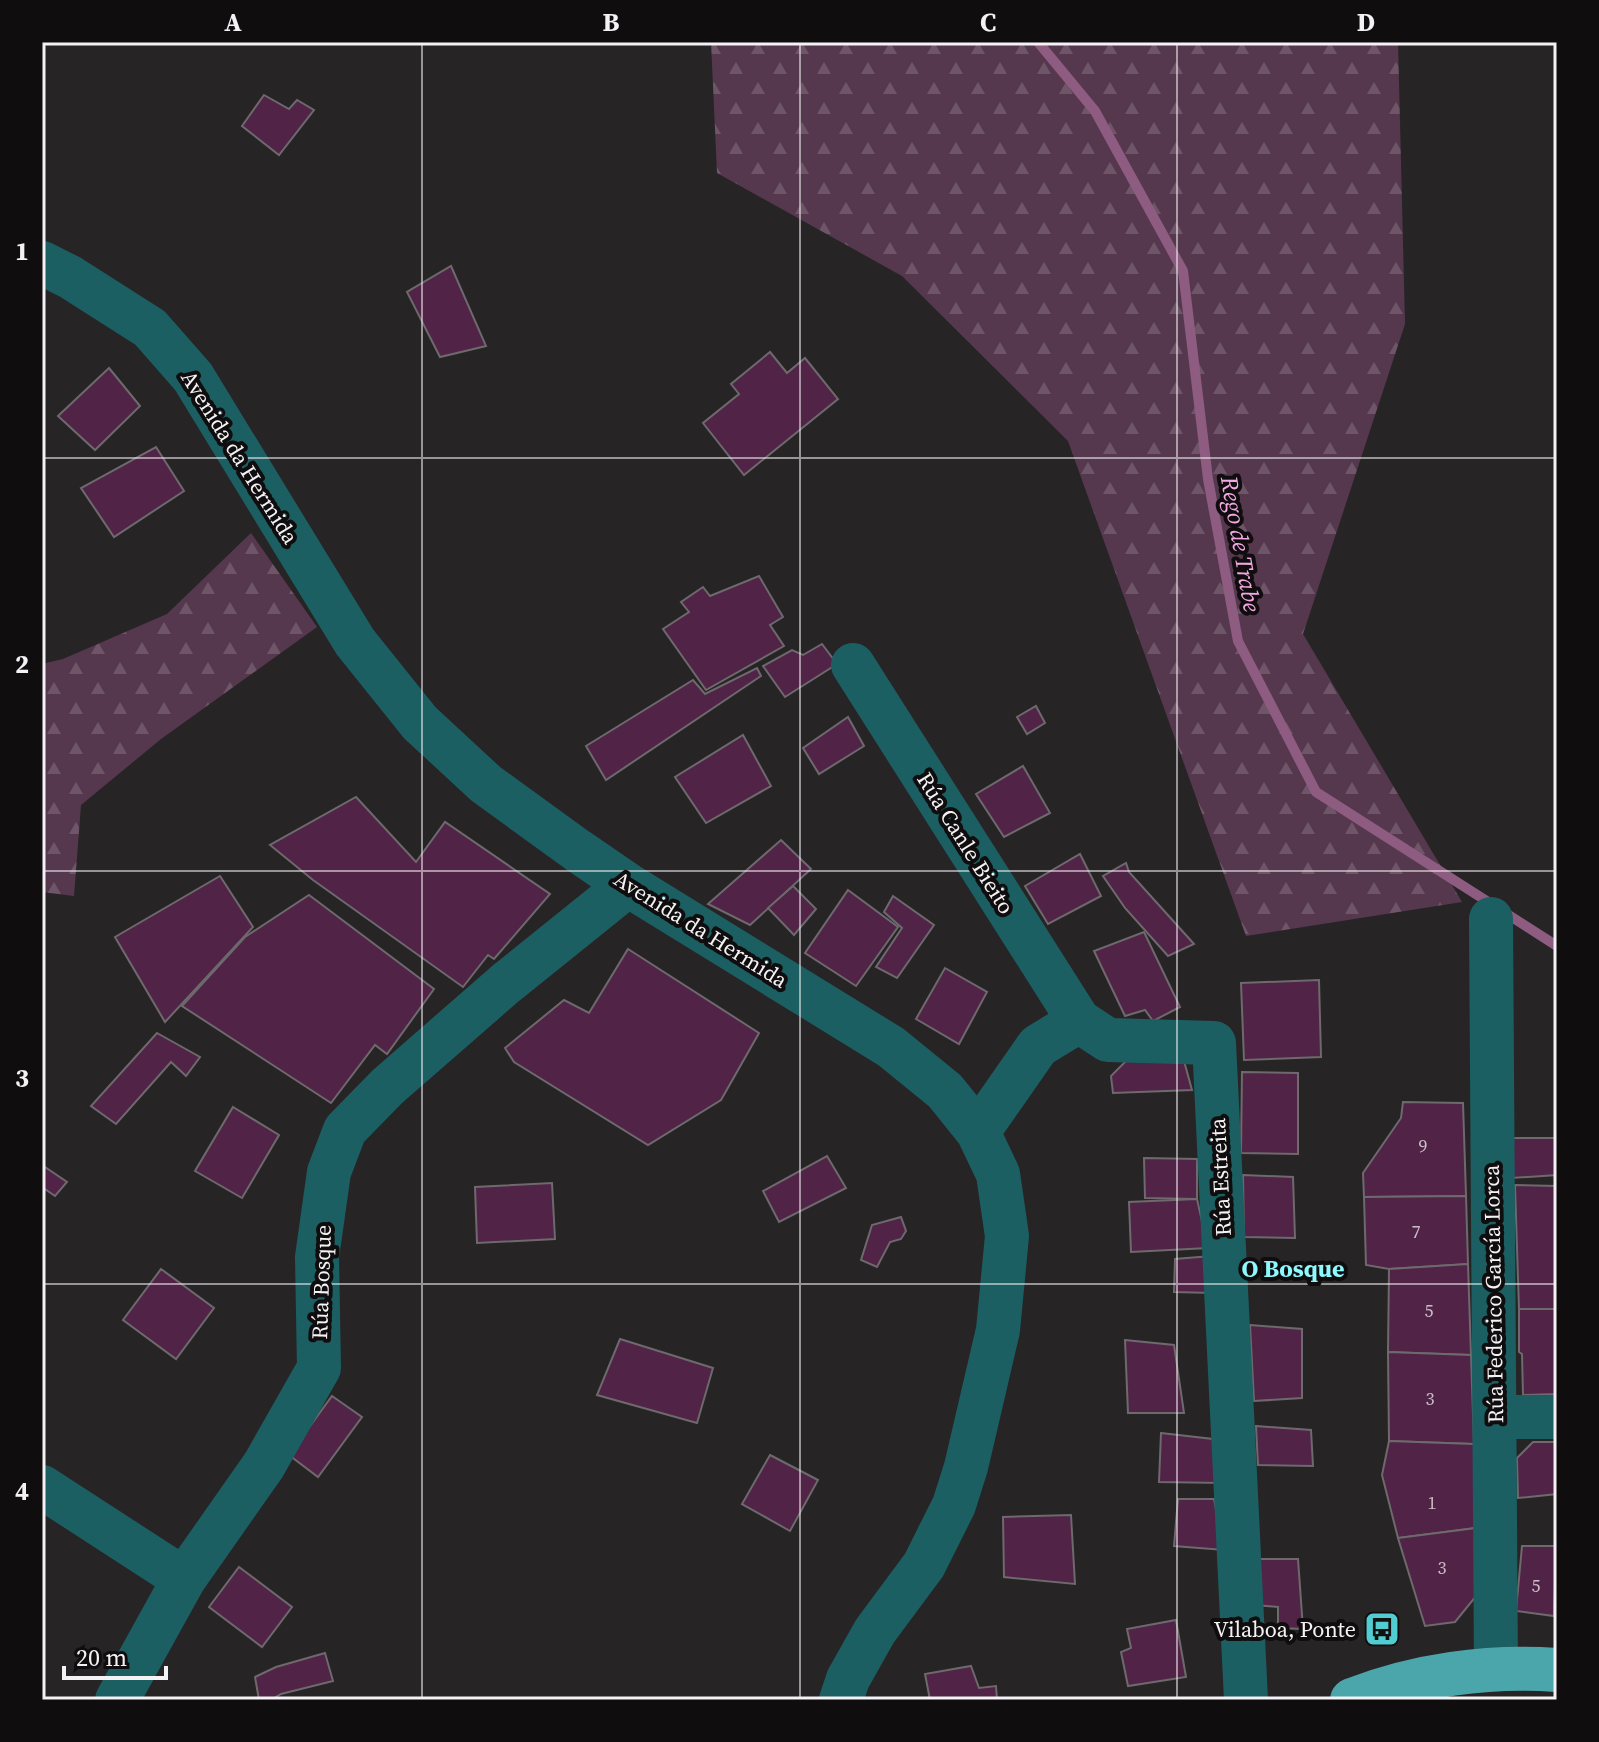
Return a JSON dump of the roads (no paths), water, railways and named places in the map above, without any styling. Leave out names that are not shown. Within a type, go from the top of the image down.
[{"type":"highway","points":[[1352,1700],[1421,1688],[1496,1669],[1557,1670]]},
{"type":"street","name":"Avenida da Hermida","points":[[42,263],[70,277],[150,328],[193,377],[355,642],[420,723],[486,784],[628,885],[891,1047],[945,1091],[978,1132],[998,1174],[1007,1236],[998,1330],[966,1467],[954,1505],[924,1565],[875,1631],[848,1679],[841,1700]]},
{"type":"street","name":"Rúa Canle Bieito","points":[[853,665],[1079,1021]]},
{"type":"street","name":"Rúa Bosque","points":[[117,1700],[184,1579],[264,1465],[319,1368],[317,1257],[329,1172],[345,1130],[387,1087],[505,984],[628,885]]},
{"type":"street","name":"Rúa Federico García Lorca","points":[[1491,919],[1496,1669]]},
{"type":"street","points":[[978,1132],[1038,1046],[1079,1021]]},
{"type":"street","name":"Rúa Estreita","points":[[1079,1021],[1108,1040],[1214,1043],[1246,1700]]},
{"type":"street","points":[[1495,1417],[1557,1417]]},
{"type":"street","points":[[42,1487],[184,1579]]},
{"type":"waterway","name":"Rego de Trabe","points":[[1038,42],[1095,111],[1183,271],[1208,479],[1238,641],[1316,792],[1557,946]]},
{"type":"place","name":"Vilaboa, Ponte","points":[[1382,1629]]},
{"type":"district","name":"O Bosque","points":[[1293,1268]]}]
